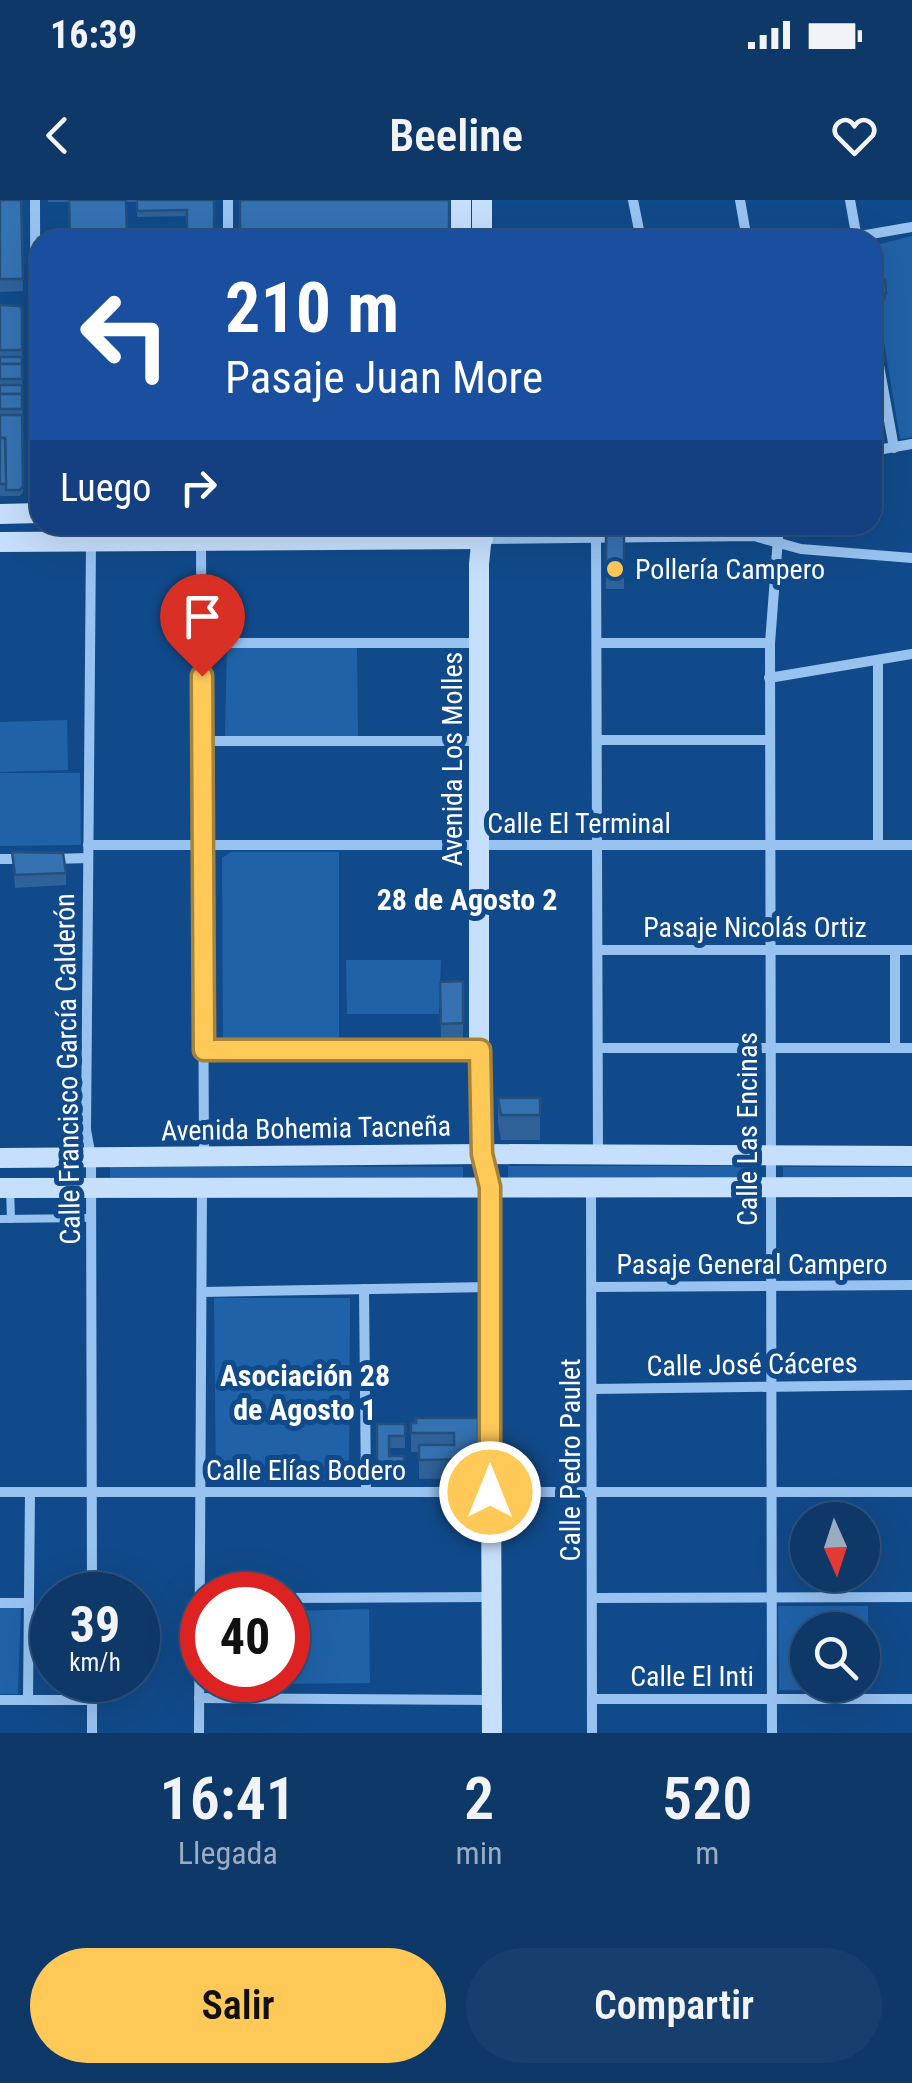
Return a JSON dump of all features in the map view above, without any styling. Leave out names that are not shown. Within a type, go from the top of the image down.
[{"type":"main road","points":[[461,200],[461,230]]},
{"type":"main road","points":[[482,230],[483,200]]},
{"type":"main road","points":[[0,514],[30,513]]},
{"type":"main road","points":[[0,542],[385,535]]},
{"type":"main road","name":"Avenida Los Molles","points":[[477,535],[482,1154],[490,1187],[492,1287],[492,1733]]},
{"type":"main road","name":"Avenida Bohemia Tacneña","points":[[0,1158],[912,1156]]},
{"type":"main road","name":"Avenida Bohemia Tacneña","points":[[5,1188],[912,1186]]},
{"type":"street","points":[[35,200],[36,230]]},
{"type":"street","points":[[228,200],[228,230]]},
{"type":"street","points":[[633,200],[639,230]]},
{"type":"street","points":[[740,200],[745,230]]},
{"type":"street","points":[[850,200],[856,230]]},
{"type":"street","points":[[882,233],[912,227]]},
{"type":"street","points":[[16,309],[30,309]]},
{"type":"street","points":[[882,381],[894,448]]},
{"type":"street","points":[[882,450],[912,444]]},
{"type":"street","points":[[566,535],[754,536],[801,549],[912,558]]},
{"type":"street","name":"Calle Las Encinas","points":[[772,1733],[770,643],[778,535]]},
{"type":"street","points":[[596,536],[598,1154]]},
{"type":"street","points":[[202,541],[204,1156]]},
{"type":"street","name":"Calle Francisco García Calderón","points":[[91,542],[86,1130],[92,1158],[92,1572]]},
{"type":"street","points":[[202,643],[479,642]]},
{"type":"street","points":[[598,643],[770,643]]},
{"type":"street","points":[[770,678],[912,654]]},
{"type":"street","points":[[878,660],[878,845]]},
{"type":"street","points":[[598,740],[770,740]]},
{"type":"street","points":[[202,741],[480,741]]},
{"type":"street","name":"Calle El Terminal","points":[[88,845],[912,845]]},
{"type":"street","points":[[0,859],[88,858]]},
{"type":"street","name":"Pasaje Nicolás Ortiz","points":[[598,950],[912,950]]},
{"type":"street","points":[[895,950],[895,1048]]},
{"type":"street","points":[[598,1048],[912,1048]]},
{"type":"street","points":[[204,1050],[480,1050]]},
{"type":"street","points":[[201,1572],[202,1187]]},
{"type":"street","name":"Calle Pedro Paulet","points":[[592,1187],[592,1733]]},
{"type":"street","name":"Pasaje General Campero","points":[[593,1288],[912,1285]]},
{"type":"street","points":[[202,1292],[492,1287]]},
{"type":"street","points":[[364,1290],[366,1492]]},
{"type":"street","name":"Calle José Cáceres","points":[[592,1389],[912,1385]]},
{"type":"street","name":"Calle Elías Bodero","points":[[0,1492],[912,1492]]},
{"type":"street","points":[[0,1700],[28,1700],[30,1492]]},
{"type":"street","points":[[310,1598],[492,1597]]},
{"type":"street","points":[[592,1598],[912,1597]]},
{"type":"street","points":[[0,1603],[29,1602]]},
{"type":"street","name":"Calle El Inti","points":[[592,1699],[912,1698]]},
{"type":"street","points":[[310,1699],[492,1700]]},
{"type":"street","points":[[92,1702],[92,1733]]},
{"type":"street","points":[[199,1702],[199,1733]]},
{"type":"lane","points":[[5,1188],[12,1219]]},
{"type":"lane","points":[[67,1188],[69,1218]]},
{"type":"lane","points":[[0,1219],[92,1218]]},
{"type":"shaded area","points":[[912,236],[912,437],[900,439],[882,330],[882,244]]},
{"type":"shaded area","points":[[227,646],[357,648],[358,736],[225,736]]},
{"type":"shaded area","points":[[67,720],[68,770],[0,772],[0,722]]},
{"type":"shaded area","points":[[0,773],[80,773],[81,845],[0,846]]},
{"type":"shaded area","points":[[231,852],[339,852],[339,1045],[223,1046],[222,858]]},
{"type":"shaded area","points":[[346,960],[441,960],[439,1014],[347,1014]]},
{"type":"shaded area","points":[[110,1166],[463,1167],[463,1181],[110,1181]]},
{"type":"shaded area","points":[[508,1166],[754,1166],[754,1180],[508,1180]]},
{"type":"shaded area","points":[[783,1167],[912,1167],[912,1180],[783,1180]]},
{"type":"shaded area","points":[[214,1298],[350,1298],[349,1481],[216,1482]]},
{"type":"shaded area","points":[[0,1606],[21,1606],[18,1694],[0,1694]]},
{"type":"shaded area","points":[[778,1606],[868,1606],[868,1612],[790,1612],[790,1690],[779,1690]]},
{"type":"shaded area","points":[[369,1609],[370,1683],[310,1684],[310,1610]]},
{"type":"building","points":[[0,200],[21,200],[23,279],[0,279]]},
{"type":"building","points":[[69,200],[126,200],[127,230],[70,230]]},
{"type":"building","points":[[137,200],[214,200],[214,230],[187,230],[187,210],[137,211]]},
{"type":"building","points":[[240,200],[449,200],[449,230],[240,230]]},
{"type":"building","points":[[0,305],[20,306],[22,310],[22,350],[0,350]]},
{"type":"building","points":[[0,357],[22,357],[22,364],[0,364]]},
{"type":"building","points":[[0,364],[22,364],[22,379],[0,379]]},
{"type":"building","points":[[0,385],[22,385],[22,394],[0,394]]},
{"type":"building","points":[[0,394],[22,394],[22,409],[0,409]]},
{"type":"building","points":[[0,415],[22,415],[20,490],[6,490],[5,438],[0,438]]},
{"type":"building","points":[[0,438],[5,438],[6,484],[0,484]]},
{"type":"building","name":"Pollería Campero","points":[[624,535],[624,576],[606,576],[606,537]]},
{"type":"building","points":[[12,852],[63,853],[66,873],[15,875]]},
{"type":"building","points":[[463,981],[463,1023],[441,1024],[440,982]]},
{"type":"building","points":[[498,1098],[540,1098],[540,1115],[501,1115]]},
{"type":"building","points":[[416,1418],[478,1418],[478,1459],[419,1460],[419,1445],[454,1445],[454,1433],[411,1433],[411,1423],[416,1423]]},
{"type":"building","points":[[377,1424],[405,1424],[405,1436],[389,1436],[389,1456],[404,1456],[404,1466],[377,1466]]},
{"type":"place","name":"Pollería Campero","points":[[615,569]]},
{"type":"district","name":"28 de Agosto 2","points":[[467,900]]},
{"type":"district","name":"Asociación 28 de Agosto 1","points":[[305,1393]]},
{"type":"route","points":[[202,676],[204,1050],[480,1050],[482,1154],[490,1187],[490,1492]]}]
